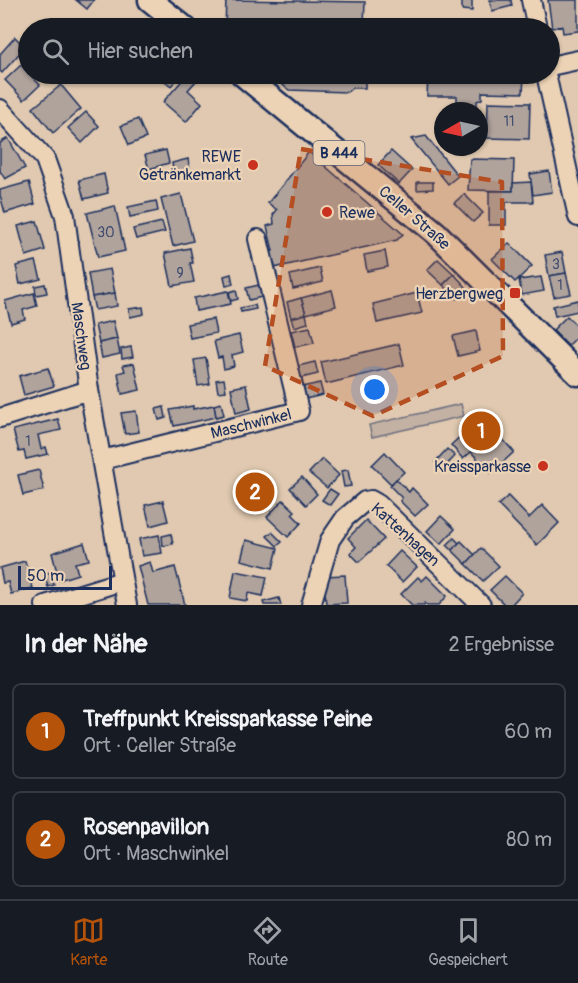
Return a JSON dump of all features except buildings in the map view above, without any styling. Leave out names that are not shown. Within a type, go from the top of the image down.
[{"type":"main road","points":[[150,0],[172,18]]},
{"type":"main road","name":"Celler Straße","points":[[254,84],[436,233],[578,374]]},
{"type":"street","points":[[531,0],[535,18]]},
{"type":"street","points":[[560,64],[578,60]]},
{"type":"street","points":[[548,84],[578,218]]},
{"type":"street","name":"Maschweg","points":[[0,109],[45,159],[65,216],[89,390],[127,605]]},
{"type":"street","name":"Maschwinkel","points":[[102,460],[299,411],[258,238]]},
{"type":"street","points":[[0,418],[89,390]]},
{"type":"street","name":"Kattenhagen","points":[[311,605],[330,540],[345,518],[365,501],[371,500],[378,504],[481,605]]},
{"type":"street","points":[[45,605],[122,581]]},
{"type":"highlighted area","points":[[301,149],[502,182],[503,356],[373,416],[265,366]]},
{"type":"shaded area","points":[[461,404],[464,416],[372,437],[369,425]]},
{"type":"place","name":"REWE Getränkemarkt","points":[[253,165]]},
{"type":"place","name":"Rewe","points":[[327,212]]},
{"type":"place","name":"Herzbergweg","points":[[515,293]]},
{"type":"place","name":"Treffpunkt Kreissparkasse Peine","points":[[481,431]]},
{"type":"place","name":"Kreissparkasse","points":[[543,466]]},
{"type":"place","name":"Rosenpavillon","points":[[255,492]]}]
